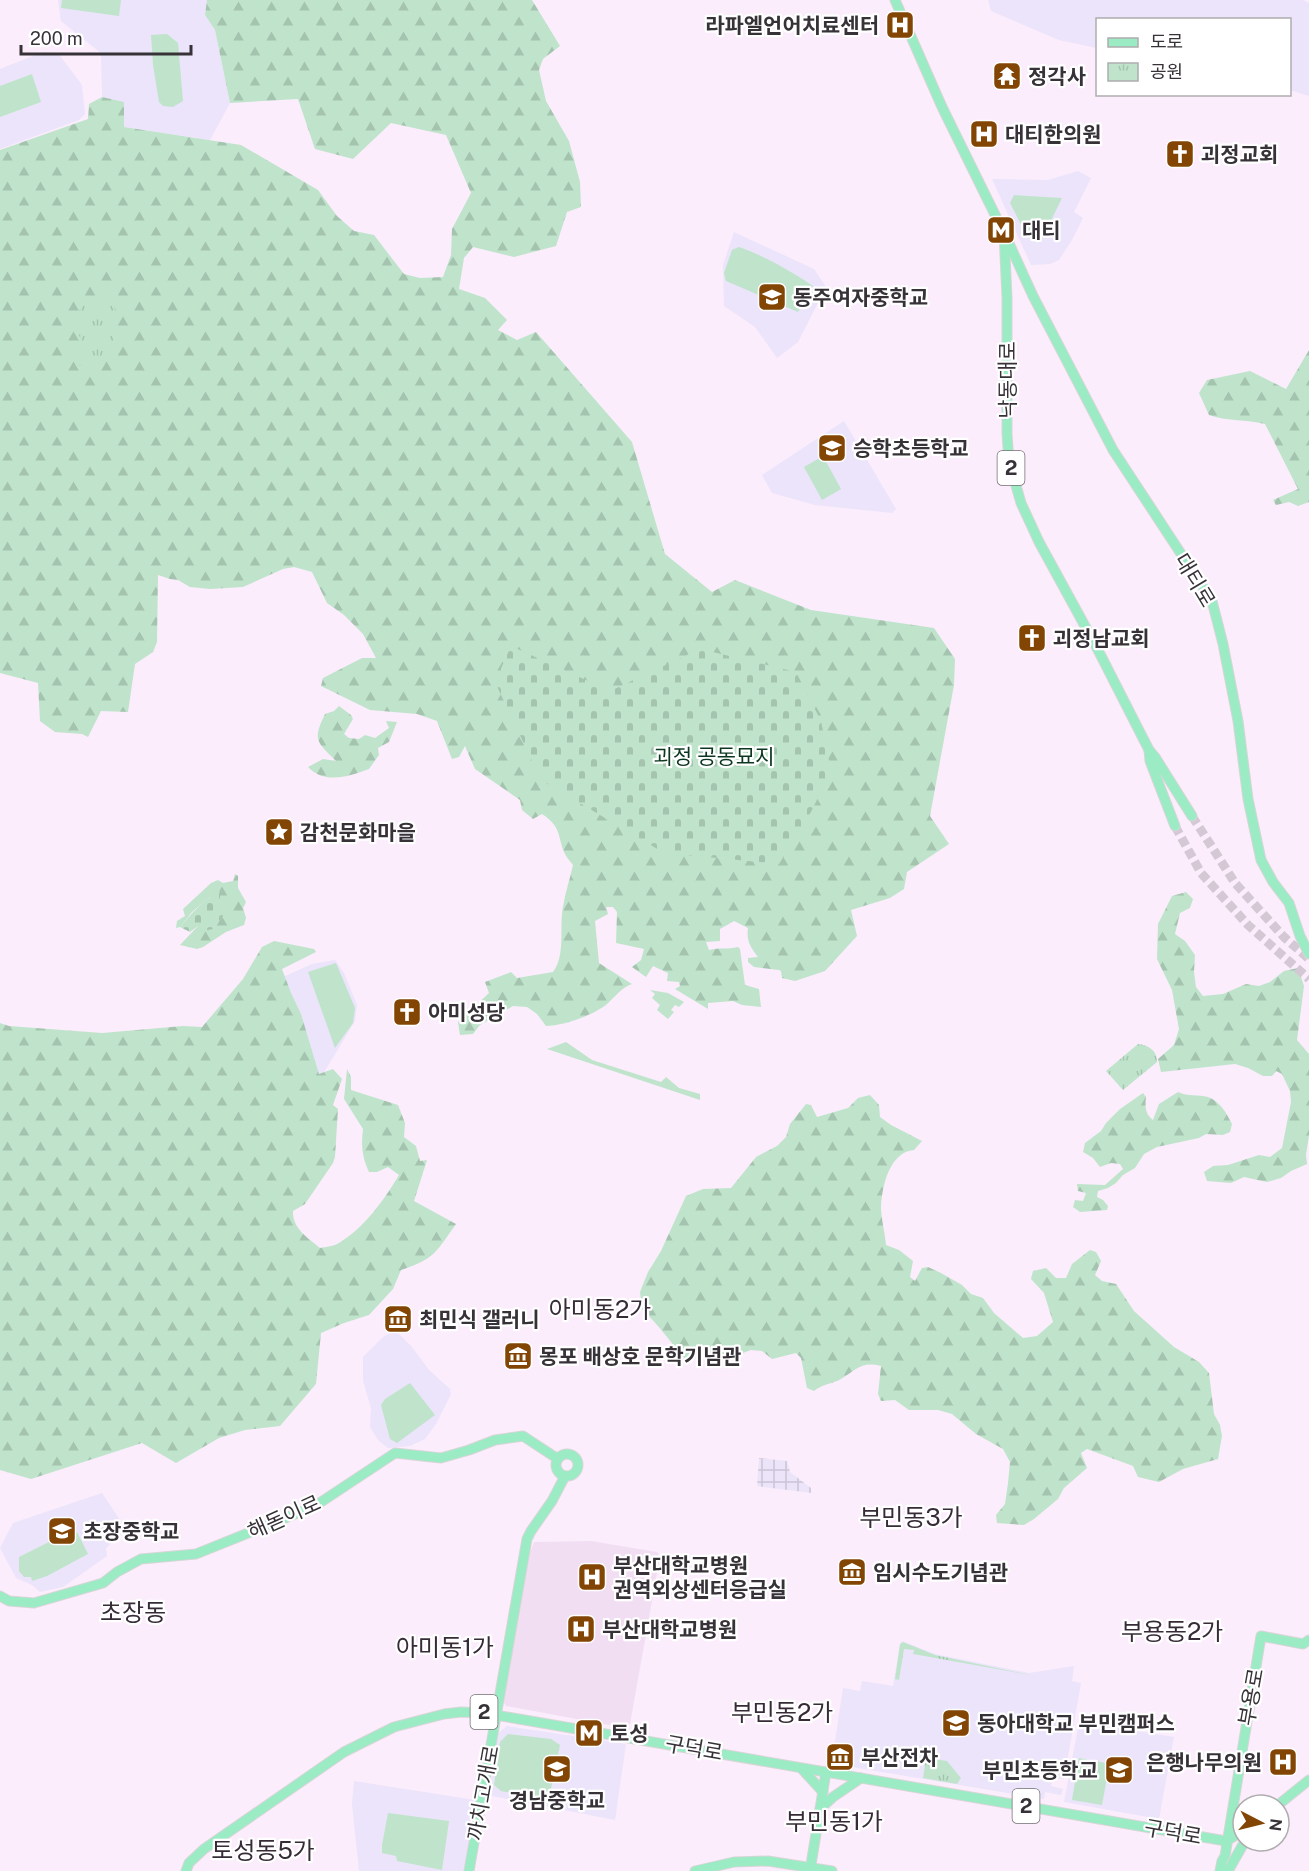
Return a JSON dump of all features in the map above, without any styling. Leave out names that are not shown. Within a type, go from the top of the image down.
[{"type":"main road","name":"낙동대로","points":[[896,0],[942,107],[1004,233],[1007,298],[1007,434],[1012,472],[1021,503],[1039,542],[1149,750],[1192,816]]},
{"type":"main road","name":"대티로","points":[[1004,233],[1033,296],[1113,450],[1212,601],[1238,721],[1248,799],[1261,860],[1273,882],[1289,903],[1300,936],[1309,954]]},
{"type":"main road","name":"낙동대로","points":[[1149,750],[1150,761],[1175,826]]},
{"type":"main road","name":"해돋이로","points":[[0,1596],[9,1601],[34,1603],[103,1582],[141,1559],[196,1554],[315,1506],[395,1453],[441,1458],[495,1440],[523,1436],[558,1459]]},
{"type":"main road","points":[[567,1454],[572,1455],[578,1467],[574,1473],[565,1476],[557,1469],[558,1459],[567,1454]]},
{"type":"main road","name":"까치고개로","points":[[470,1871],[527,1539],[565,1476]]},
{"type":"main road","name":"부용로","points":[[1224,1866],[1229,1822],[1261,1636],[1304,1644],[1309,1640]]},
{"type":"main road","name":"구덕로","points":[[186,1871],[189,1863],[204,1850],[344,1752],[394,1727],[460,1712],[497,1715],[1194,1836],[1226,1841],[1231,1838]]},
{"type":"main road","points":[[800,1767],[823,1792]]},
{"type":"main road","points":[[811,1869],[826,1772]]},
{"type":"main road","points":[[820,1809],[832,1797],[861,1778]]},
{"type":"main road","points":[[1291,1795],[1309,1780]]},
{"type":"main road","points":[[1194,1836],[1221,1833],[1229,1822]]},
{"type":"main road","points":[[1215,1839],[1224,1866]]},
{"type":"main road","points":[[1224,1866],[1235,1853]]},
{"type":"main road","points":[[695,1871],[734,1862],[768,1860],[832,1871]]},
{"type":"shaded area","points":[[58,0],[207,0],[205,15],[215,30],[230,103],[210,140],[124,127],[123,102],[102,97],[101,53],[61,21]]},
{"type":"shaded area","points":[[988,0],[1303,0],[1309,3],[1309,96],[1291,90],[1291,18],[1096,18],[1096,48],[1059,40],[991,11]]},
{"type":"shaded area","points":[[43,52],[58,53],[82,85],[85,114],[79,120],[0,149],[0,69]]},
{"type":"shaded area","points":[[1078,171],[1091,178],[1074,212],[1083,218],[1072,240],[1059,260],[1050,264],[1031,265],[992,179],[1048,180]]},
{"type":"shaded area","name":"동주여자중학교","points":[[734,232],[814,269],[826,287],[798,342],[777,358],[755,327],[724,306],[723,265]]},
{"type":"shaded area","name":"승학초등학교","points":[[844,421],[896,509],[892,513],[815,505],[772,493],[762,475]]},
{"type":"shaded area","points":[[335,960],[344,973],[357,1005],[355,1021],[323,1074],[317,1073],[289,1001],[285,976],[312,964]]},
{"type":"shaded area","points":[[396,1331],[412,1347],[429,1370],[450,1389],[451,1394],[436,1424],[425,1439],[410,1446],[388,1448],[378,1440],[370,1427],[371,1408],[363,1381],[363,1357],[384,1336]]},
{"type":"shaded area","points":[[759,1458],[787,1461],[790,1472],[811,1488],[811,1493],[757,1486]]},
{"type":"shaded area","points":[[102,1493],[120,1520],[124,1532],[106,1548],[107,1556],[63,1587],[40,1592],[32,1585],[16,1578],[0,1548],[13,1523]]},
{"type":"shaded area","name":"부산대학교병원","points":[[591,1541],[657,1552],[660,1556],[630,1724],[625,1728],[506,1706],[502,1700],[534,1542]]},
{"type":"shaded area","name":"동아대학교 부민캠퍼스","points":[[902,1641],[935,1654],[1029,1673],[1074,1666],[1072,1681],[1081,1683],[1064,1779],[1053,1778],[1051,1786],[1063,1789],[1061,1795],[1045,1792],[1044,1799],[840,1765],[833,1754],[843,1688],[860,1691],[862,1681],[893,1686]]},
{"type":"shaded area","name":"부민초등학교","points":[[1087,1723],[1174,1737],[1159,1819],[1064,1802],[1078,1728]]},
{"type":"shaded area","name":"경남중학교","points":[[507,1726],[626,1744],[615,1820],[487,1795],[497,1734]]},
{"type":"shaded area","points":[[354,1781],[475,1800],[464,1871],[359,1871],[352,1804]]},
{"type":"green space","points":[[62,0],[121,0],[119,16],[61,8]]},
{"type":"green space","points":[[207,0],[532,0],[560,46],[543,59],[539,70],[546,101],[569,141],[580,182],[581,207],[567,212],[556,246],[514,257],[473,247],[464,258],[459,289],[485,298],[507,320],[498,330],[517,340],[536,332],[632,442],[665,554],[712,592],[735,580],[811,610],[934,628],[955,659],[954,685],[930,816],[949,844],[907,872],[904,889],[890,898],[851,910],[857,936],[825,971],[795,981],[782,978],[779,970],[754,967],[748,962],[748,958],[758,957],[750,944],[748,928],[734,921],[720,929],[720,941],[706,942],[709,950],[738,947],[740,949],[745,985],[759,989],[761,1007],[742,1005],[733,1001],[708,1003],[708,1009],[675,989],[680,986],[679,982],[667,981],[668,973],[653,966],[646,977],[632,967],[641,960],[644,949],[616,943],[617,912],[613,907],[606,907],[608,914],[595,921],[599,963],[632,984],[601,1008],[569,1022],[546,1026],[537,1014],[527,1007],[513,1006],[480,1025],[473,1034],[460,1035],[458,1022],[489,993],[485,982],[511,972],[517,978],[553,972],[561,949],[563,907],[573,865],[565,854],[558,831],[548,819],[542,814],[533,819],[522,810],[520,800],[475,769],[465,746],[459,757],[452,759],[437,721],[417,714],[370,710],[321,686],[323,678],[362,658],[376,658],[363,634],[344,615],[327,603],[312,572],[294,567],[283,569],[243,587],[210,589],[190,587],[178,580],[158,575],[157,642],[153,652],[135,664],[128,712],[101,711],[88,737],[82,734],[55,732],[40,721],[38,683],[0,673],[0,150],[88,119],[89,104],[102,97],[124,102],[124,127],[241,145],[318,190],[337,216],[354,231],[374,235],[404,274],[420,278],[443,277],[451,255],[452,229],[471,193],[446,135],[391,123],[353,159],[315,149],[298,99],[230,103],[215,30],[205,15]]},
{"type":"green space","points":[[167,34],[178,43],[183,101],[173,107],[163,106],[159,102],[153,65],[151,35]]},
{"type":"green space","points":[[32,74],[41,102],[0,117],[0,86]]},
{"type":"green space","points":[[1014,195],[1062,198],[1040,243],[1027,236],[1010,203]]},
{"type":"green space","points":[[739,247],[778,264],[813,286],[798,312],[726,281],[724,273],[732,250]]},
{"type":"green space","points":[[85,298],[113,302],[117,314],[111,360],[80,366],[77,354],[82,341],[76,324]]},
{"type":"green space","points":[[1309,350],[1309,502],[1298,506],[1289,502],[1276,505],[1273,500],[1298,489],[1265,424],[1209,415],[1199,393],[1207,380],[1250,371],[1286,389]]},
{"type":"green space","points":[[823,456],[841,489],[822,500],[804,467]]},
{"type":"green space","name":"괴정 공동묘지","points":[[511,646],[610,691],[700,649],[796,672],[821,721],[831,771],[811,812],[779,864],[664,853],[541,780],[495,682]]},
{"type":"green space","points":[[339,706],[353,719],[344,734],[349,738],[359,739],[365,735],[375,738],[389,728],[386,721],[397,722],[389,742],[378,748],[379,755],[369,769],[346,776],[322,776],[308,767],[323,759],[336,761],[321,745],[318,736],[325,714],[334,711]]},
{"type":"green space","points":[[235,874],[238,876],[238,888],[246,902],[243,908],[246,918],[244,925],[226,932],[197,949],[180,945],[198,926],[213,929],[224,913],[210,897],[192,912],[180,927],[176,928],[177,921],[185,916],[183,909],[211,883],[218,880],[223,883],[233,881]]},
{"type":"green space","points":[[220,891],[218,903],[225,913],[213,929],[202,931],[198,926],[190,932],[180,927],[203,903]]},
{"type":"green space","points":[[1186,892],[1193,899],[1190,908],[1180,913],[1175,934],[1185,941],[1195,955],[1196,987],[1203,996],[1223,994],[1246,984],[1259,986],[1270,982],[1284,971],[1298,968],[1304,986],[1297,1040],[1309,1054],[1307,1164],[1281,1178],[1267,1182],[1244,1177],[1231,1183],[1207,1181],[1204,1172],[1213,1166],[1228,1165],[1259,1155],[1270,1157],[1282,1148],[1291,1102],[1290,1091],[1282,1074],[1276,1071],[1272,1076],[1263,1076],[1235,1064],[1161,1072],[1158,1059],[1174,1045],[1179,1029],[1172,990],[1157,959],[1158,924],[1172,896]]},
{"type":"green space","points":[[274,941],[314,949],[316,952],[282,969],[301,1014],[319,1074],[333,1069],[342,1079],[333,1105],[338,1109],[335,1157],[305,1204],[293,1211],[298,1228],[320,1248],[339,1243],[373,1212],[399,1175],[388,1167],[377,1172],[369,1172],[363,1151],[363,1129],[344,1099],[347,1069],[351,1077],[351,1090],[398,1105],[405,1123],[404,1137],[416,1146],[420,1161],[427,1160],[414,1201],[456,1224],[434,1253],[421,1262],[401,1270],[393,1289],[369,1315],[321,1333],[316,1384],[280,1426],[245,1430],[219,1438],[176,1463],[142,1443],[31,1479],[0,1470],[0,1023],[9,1026],[102,1033],[183,1026],[202,1027],[243,979],[262,947]]},
{"type":"green space","points":[[336,963],[355,1008],[353,1023],[335,1048],[308,972]]},
{"type":"green space","points":[[650,990],[668,993],[684,1002],[679,1007],[675,1005],[671,1010],[674,1012],[668,1019],[657,1010],[660,1005],[652,998],[655,994]]},
{"type":"green space","points":[[566,1042],[592,1060],[661,1082],[666,1077],[679,1088],[700,1094],[700,1100],[547,1049]]},
{"type":"green space","points":[[1138,1044],[1151,1049],[1157,1062],[1123,1090],[1106,1071]]},
{"type":"green space","points":[[1178,1092],[1208,1097],[1220,1105],[1232,1124],[1230,1132],[1223,1135],[1206,1134],[1199,1138],[1157,1147],[1144,1154],[1135,1168],[1123,1175],[1116,1183],[1098,1191],[1097,1197],[1108,1206],[1107,1210],[1080,1212],[1073,1207],[1075,1200],[1083,1201],[1086,1193],[1078,1191],[1077,1184],[1105,1185],[1123,1169],[1120,1164],[1111,1163],[1100,1167],[1093,1158],[1083,1152],[1085,1143],[1101,1131],[1120,1109],[1143,1093],[1146,1097],[1147,1112],[1153,1120],[1159,1104]]},
{"type":"green space","points":[[870,1095],[879,1105],[880,1117],[922,1141],[914,1150],[906,1152],[893,1163],[882,1198],[881,1212],[886,1245],[899,1250],[913,1261],[910,1277],[915,1281],[922,1268],[928,1267],[941,1273],[962,1285],[971,1294],[983,1298],[994,1313],[1023,1338],[1037,1336],[1053,1322],[1044,1293],[1031,1279],[1033,1271],[1046,1268],[1056,1278],[1066,1278],[1072,1264],[1090,1250],[1096,1252],[1101,1261],[1095,1275],[1102,1281],[1116,1284],[1134,1311],[1174,1347],[1199,1362],[1209,1373],[1214,1414],[1220,1425],[1222,1436],[1218,1459],[1183,1469],[1159,1482],[1138,1477],[1133,1466],[1087,1449],[1081,1453],[1087,1468],[1064,1488],[1058,1499],[1034,1519],[1024,1525],[997,1523],[996,1515],[1005,1504],[1010,1462],[1003,1449],[976,1434],[952,1414],[938,1410],[909,1410],[895,1400],[881,1401],[878,1394],[881,1366],[864,1366],[814,1391],[807,1388],[801,1358],[796,1353],[772,1359],[762,1351],[751,1350],[729,1358],[700,1356],[687,1361],[642,1310],[640,1292],[686,1196],[703,1189],[731,1188],[756,1157],[777,1146],[786,1137],[790,1124],[806,1104],[811,1105],[817,1117],[848,1108],[858,1098]]},
{"type":"green space","points":[[410,1383],[435,1415],[397,1443],[390,1439],[381,1405],[385,1399]]},
{"type":"green space","points":[[77,1532],[88,1554],[47,1576],[32,1581],[31,1577],[24,1577],[19,1571],[19,1557],[55,1539],[58,1541]]},
{"type":"green space","points":[[903,1642],[935,1655],[1030,1675],[913,1654],[914,1650],[904,1649],[899,1680],[895,1679],[900,1644]]},
{"type":"green space","points":[[508,1734],[551,1739],[560,1745],[551,1789],[539,1798],[501,1791],[494,1785],[500,1742]]},
{"type":"green space","points":[[926,1758],[947,1761],[961,1778],[957,1784],[923,1778]]},
{"type":"green space","points":[[1079,1758],[1106,1763],[1105,1766],[1109,1767],[1102,1805],[1072,1800]]},
{"type":"green space","points":[[388,1813],[449,1821],[442,1870],[397,1861],[396,1856],[382,1853]]},
{"type":"tunnel","points":[[1192,816],[1235,883],[1284,937],[1309,959]]},
{"type":"tunnel","points":[[1175,826],[1201,873],[1248,925],[1309,979]]},
{"type":"place","name":"라파엘언어치료센터","points":[[900,25]]},
{"type":"place","name":"정각사","points":[[1007,76]]},
{"type":"place","name":"대티한의원","points":[[984,134]]},
{"type":"place","name":"괴정교회","points":[[1180,154]]},
{"type":"place","name":"대티","points":[[1001,230]]},
{"type":"place","name":"동주여자중학교","points":[[772,297]]},
{"type":"place","name":"승학초등학교","points":[[832,448]]},
{"type":"place","name":"괴정남교회","points":[[1032,638]]},
{"type":"place","name":"감천문화마을","points":[[279,832]]},
{"type":"place","name":"아미성당","points":[[407,1012]]},
{"type":"place","name":"최민식 갤러니","points":[[398,1319]]},
{"type":"place","name":"몽포 배상호 문학기념관","points":[[518,1356]]},
{"type":"place","name":"초장중학교","points":[[62,1531]]},
{"type":"place","name":"임시수도기념관","points":[[852,1572]]},
{"type":"place","name":"부산대학교병원 권역외상센터응급실","points":[[592,1577]]},
{"type":"place","name":"부산대학교병원","points":[[581,1629]]},
{"type":"place","name":"동아대학교 부민캠퍼스","points":[[956,1723]]},
{"type":"place","name":"토성","points":[[589,1733]]},
{"type":"place","name":"부산전차","points":[[840,1757]]},
{"type":"place","name":"은행나무의원","points":[[1283,1762]]},
{"type":"place","name":"경남중학교","points":[[557,1769]]},
{"type":"place","name":"부민초등학교","points":[[1119,1770]]},
{"type":"district","name":"아미동2가","points":[[600,1309]]},
{"type":"district","name":"부민동3가","points":[[911,1517]]},
{"type":"district","name":"초장동","points":[[133,1612]]},
{"type":"district","name":"부용동2가","points":[[1172,1631]]},
{"type":"district","name":"아미동1가","points":[[445,1647]]},
{"type":"district","name":"부민동2가","points":[[782,1712]]},
{"type":"district","name":"부민동1가","points":[[834,1821]]},
{"type":"district","name":"토성동5가","points":[[263,1850]]}]
